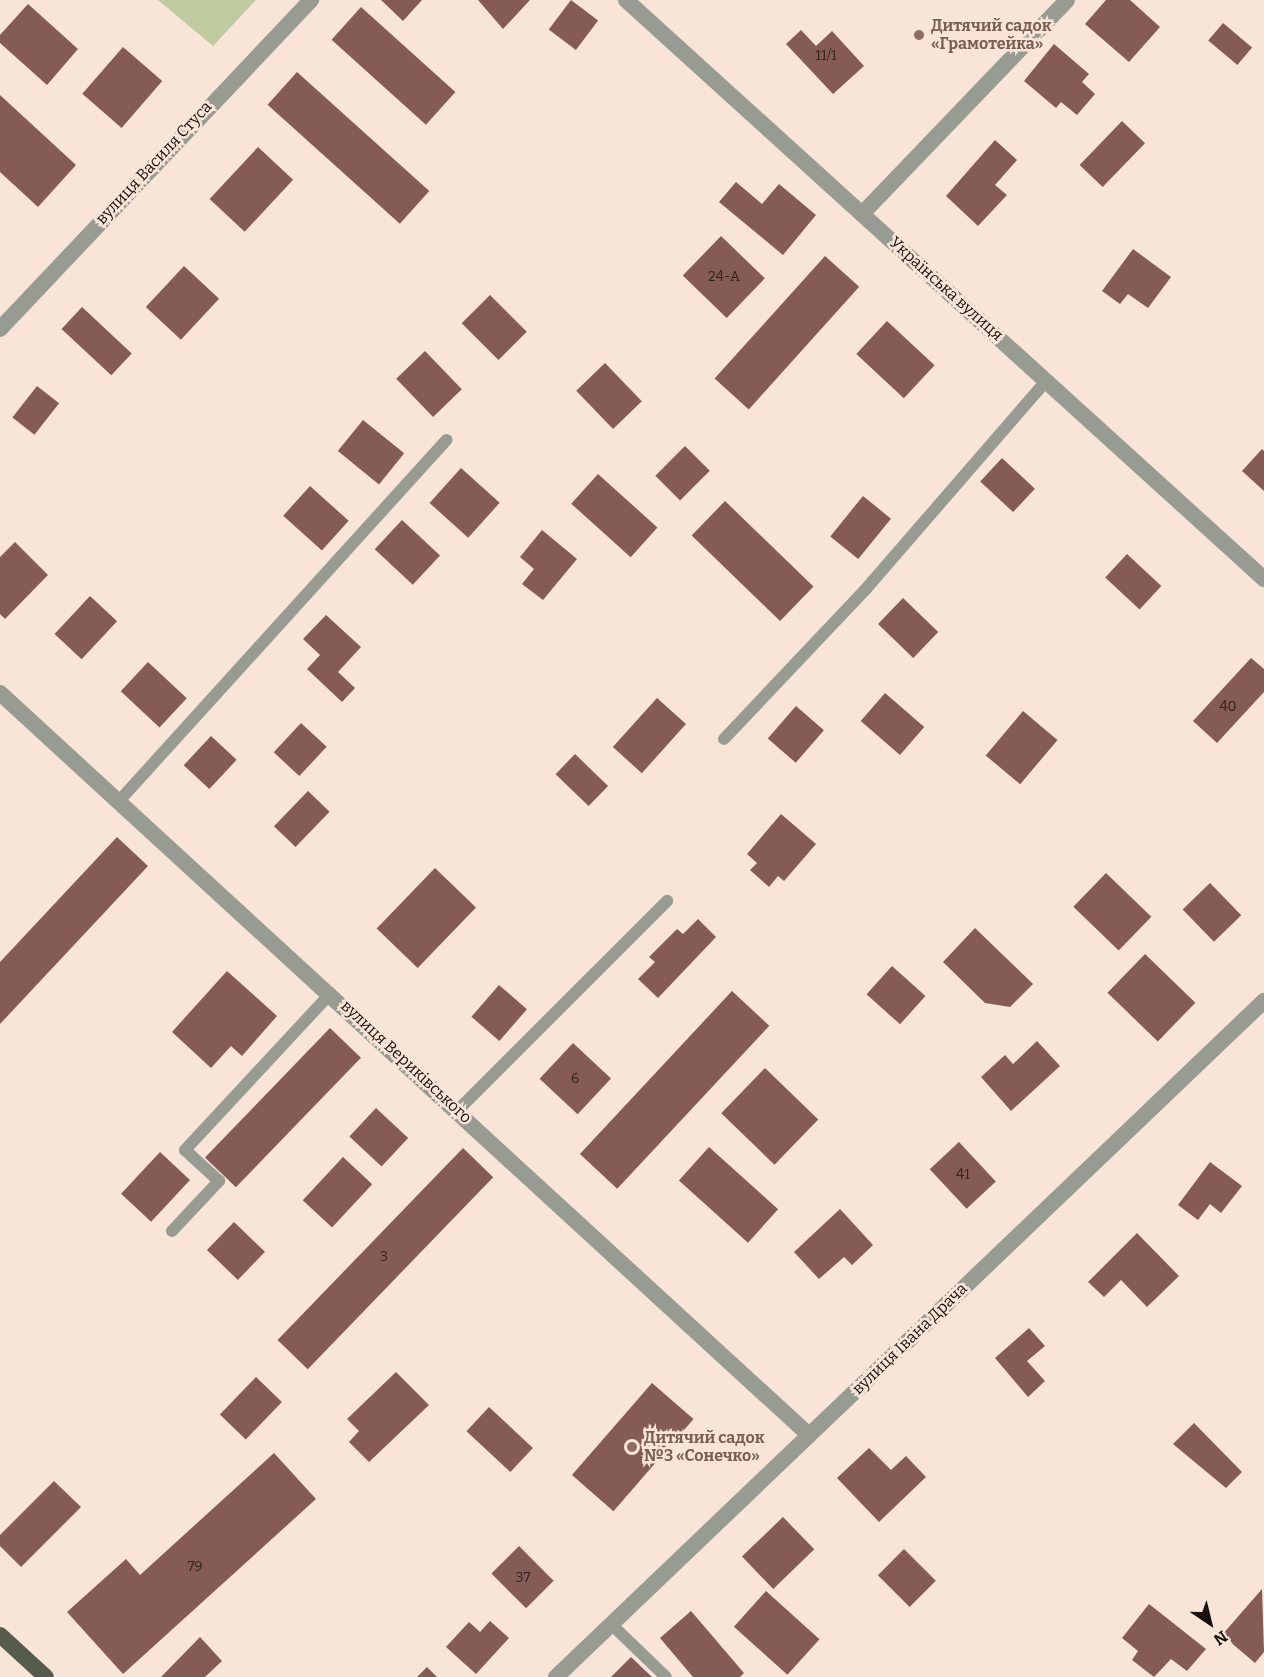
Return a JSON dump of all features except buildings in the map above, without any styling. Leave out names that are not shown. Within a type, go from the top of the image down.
[{"type":"main road","points":[[0,1635],[46,1677]]},
{"type":"street","name":"вулиця Василя Стуса","points":[[0,329],[310,0]]},
{"type":"street","name":"Українська вулиця","points":[[626,0],[1264,579]]},
{"type":"street","points":[[862,214],[1067,0]]},
{"type":"street","name":"вулиця Вериківського","points":[[0,693],[331,993],[809,1435]]},
{"type":"street","name":"вулиця Івана Драча","points":[[556,1677],[1264,1001]]},
{"type":"lane","points":[[724,739],[865,590],[1047,380]]},
{"type":"lane","points":[[120,800],[447,440]]},
{"type":"lane","points":[[458,1110],[667,901]]},
{"type":"lane","points":[[172,1231],[219,1181],[185,1150],[331,993]]},
{"type":"lane","points":[[611,1624],[666,1677]]},
{"type":"green space","points":[[158,0],[256,0],[213,46]]},
{"type":"place","name":"Дитячий садок «Грамотейка»","points":[[919,35]]},
{"type":"place","name":"Дитячий садок №3 «Сонечко»","points":[[632,1447]]}]
